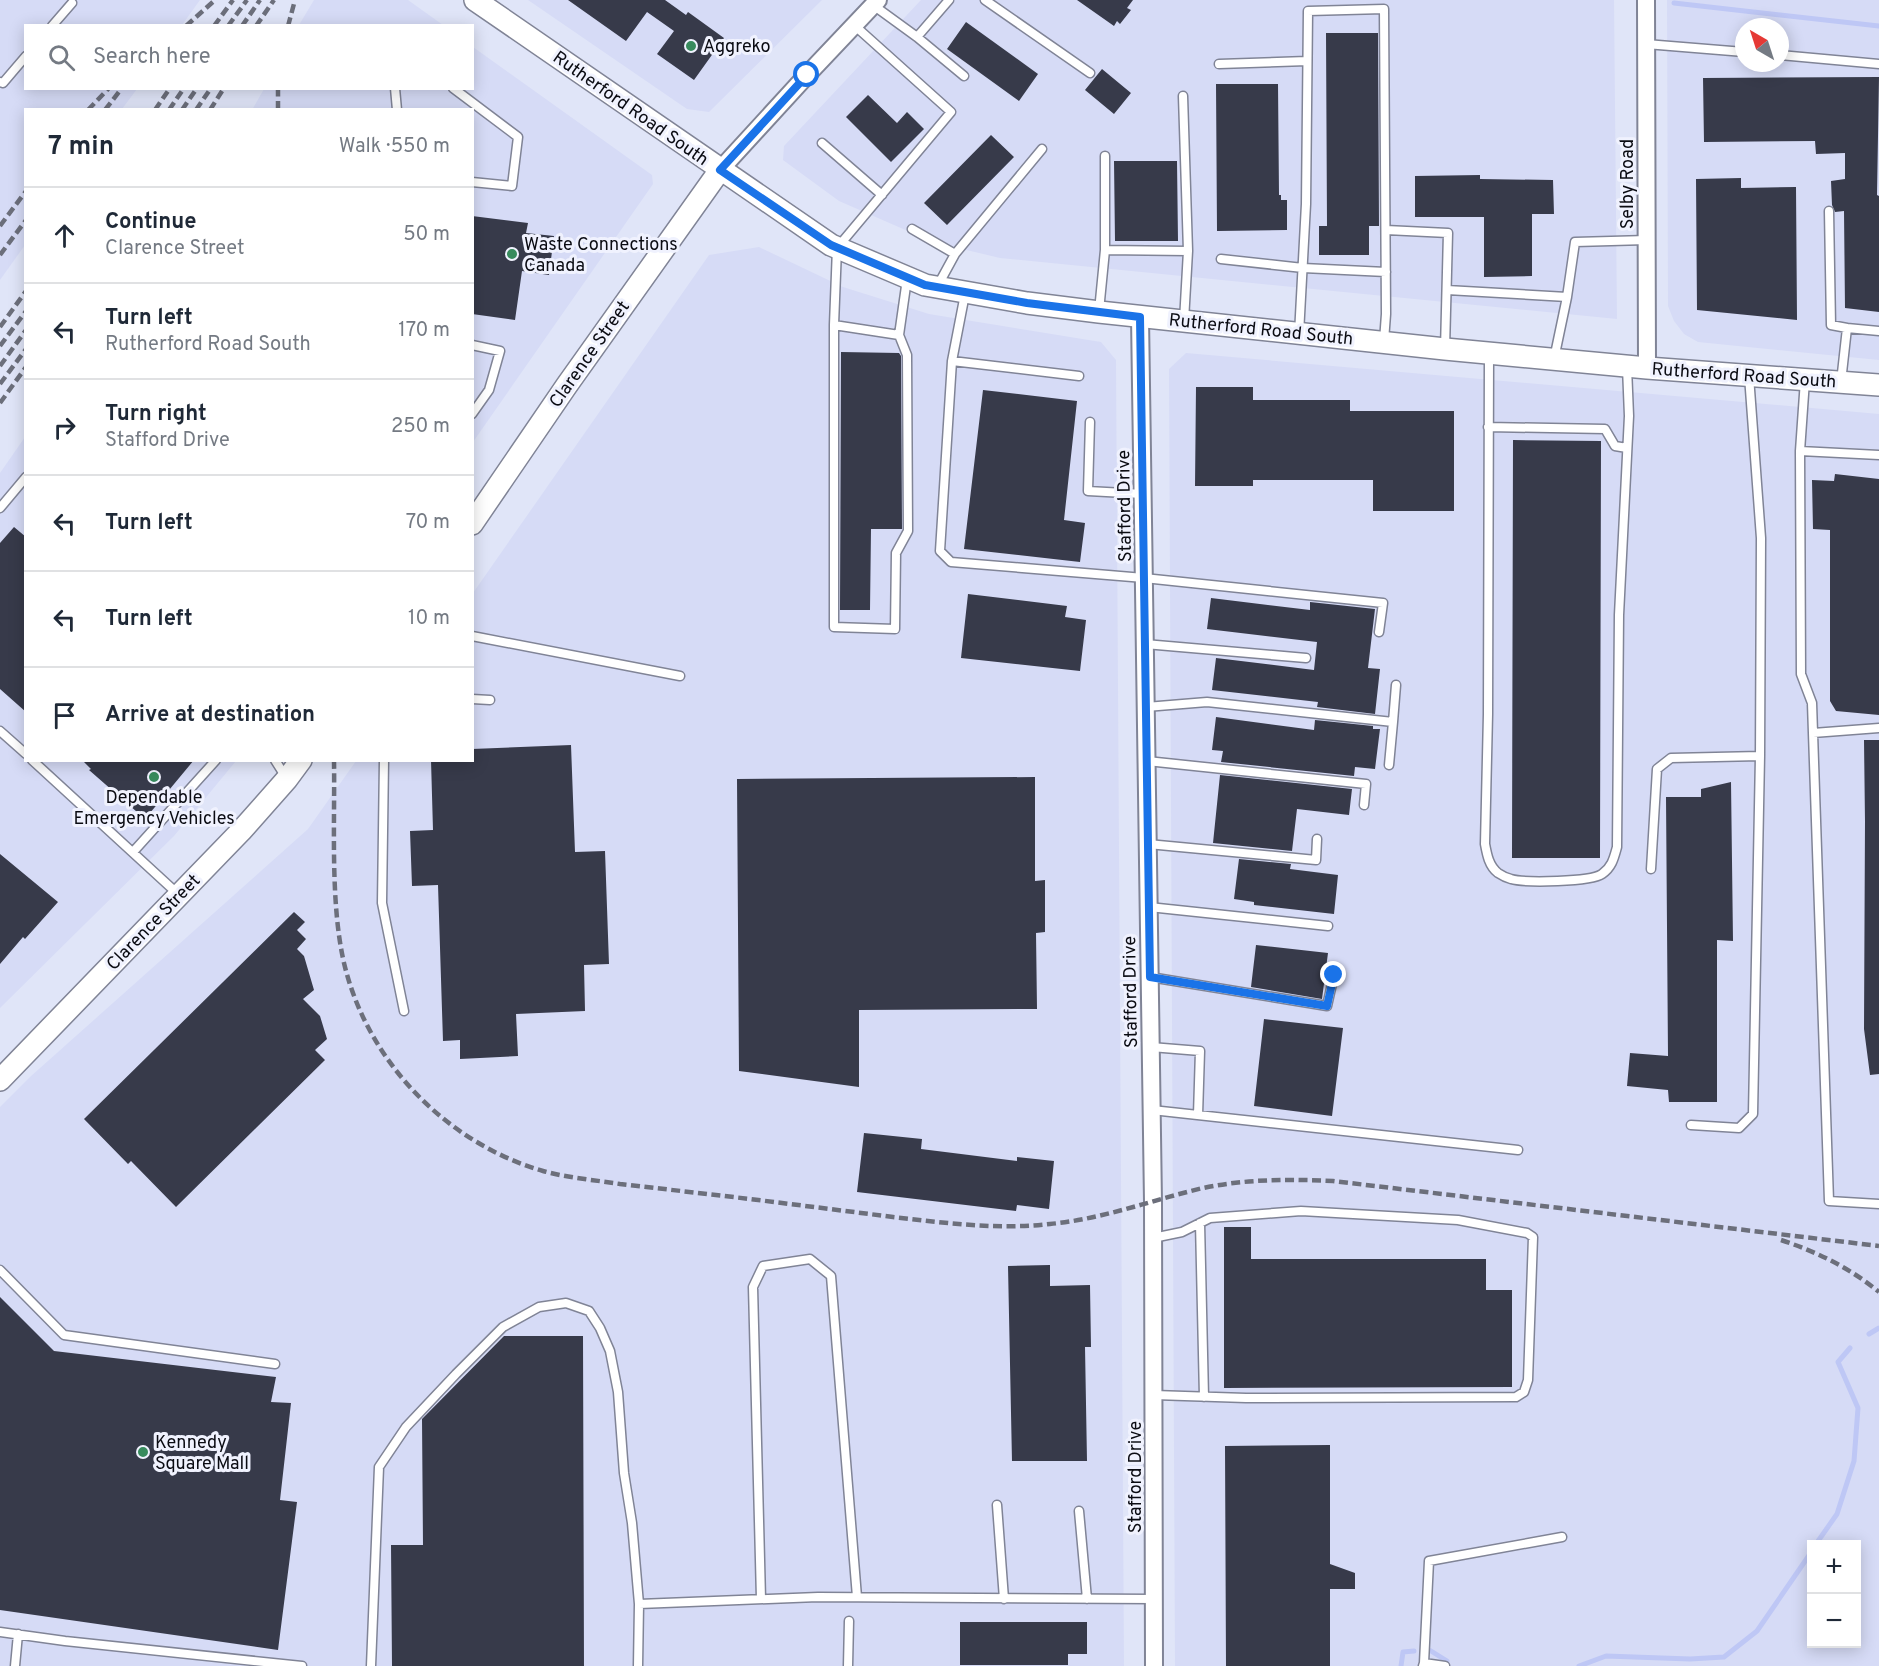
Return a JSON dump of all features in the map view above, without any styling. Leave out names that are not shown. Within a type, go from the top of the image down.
[{"type":"street","name":"Rutherford Road South","points":[[475,0],[837,248],[925,285],[1027,303],[1099,312],[1489,354],[1879,385]]},
{"type":"street","name":"Selby Road","points":[[1637,367],[1647,240],[1646,0]]},
{"type":"street","name":"Clarence Street","points":[[474,521],[567,385],[720,170],[876,2]]},
{"type":"street","name":"Stafford Drive","points":[[1140,317],[1152,1110],[1154,1666]]},
{"type":"street","name":"Clarence Street","points":[[0,1080],[241,831],[300,762]]},
{"type":"lane","points":[[917,37],[949,0]]},
{"type":"lane","points":[[985,0],[1090,73]]},
{"type":"lane","points":[[54,24],[72,1]]},
{"type":"lane","points":[[876,2],[964,76]]},
{"type":"lane","points":[[1299,334],[1306,204],[1308,11],[1384,9],[1386,230],[1384,341]]},
{"type":"lane","points":[[854,25],[951,112],[837,248],[834,325],[834,627],[896,629],[896,553],[908,531],[907,355],[898,335],[908,278]]},
{"type":"lane","points":[[1646,44],[1735,51]]},
{"type":"lane","points":[[1789,56],[1879,64]]},
{"type":"lane","points":[[0,82],[3,83],[24,59]]},
{"type":"lane","points":[[1219,64],[1307,61]]},
{"type":"lane","points":[[395,90],[397,108]]},
{"type":"lane","points":[[456,90],[518,137],[512,186],[474,182]]},
{"type":"lane","points":[[1183,96],[1188,251],[1184,321]]},
{"type":"lane","points":[[822,144],[882,195]]},
{"type":"lane","points":[[937,287],[955,254],[1042,149]]},
{"type":"lane","points":[[1099,312],[1105,250],[1105,156]]},
{"type":"lane","points":[[1829,211],[1832,326],[1879,331]]},
{"type":"lane","points":[[912,229],[955,254]]},
{"type":"lane","points":[[1386,230],[1448,233],[1445,349]]},
{"type":"lane","points":[[1554,360],[1575,242],[1647,240]]},
{"type":"lane","points":[[1105,250],[1188,251]]},
{"type":"lane","points":[[1221,259],[1303,268],[1386,272]]},
{"type":"lane","points":[[1447,290],[1567,297]]},
{"type":"lane","points":[[965,292],[952,361],[940,551],[951,562],[1144,578],[1383,603],[1379,632]]},
{"type":"lane","points":[[834,325],[898,335]]},
{"type":"lane","points":[[1841,382],[1847,328]]},
{"type":"lane","points":[[474,345],[500,351],[489,390],[474,411]]},
{"type":"lane","points":[[1489,354],[1488,714],[1485,844],[1492,866],[1499,873],[1511,879],[1561,881],[1600,876],[1611,866],[1617,847],[1619,615],[1629,416],[1637,367]]},
{"type":"lane","points":[[952,361],[1079,376]]},
{"type":"lane","points":[[1690,1125],[1739,1128],[1753,1114],[1760,756],[1761,538],[1749,376]]},
{"type":"lane","points":[[1805,380],[1800,451],[1801,674],[1812,703],[1829,1201],[1879,1204]]},
{"type":"lane","points":[[1090,422],[1088,492],[1143,494]]},
{"type":"lane","points":[[1488,428],[1605,429],[1615,446],[1627,448]]},
{"type":"lane","points":[[1800,451],[1879,455]]},
{"type":"lane","points":[[0,508],[24,479]]},
{"type":"lane","points":[[474,636],[680,676]]},
{"type":"lane","points":[[1145,644],[1306,657]]},
{"type":"lane","points":[[1389,765],[1396,685]]},
{"type":"lane","points":[[474,699],[490,700]]},
{"type":"lane","points":[[1146,707],[1207,702],[1393,722]]},
{"type":"lane","points":[[1813,733],[1879,728]]},
{"type":"lane","points":[[0,731],[24,752]]},
{"type":"lane","points":[[1651,869],[1657,769],[1671,758],[1760,756]]},
{"type":"lane","points":[[1147,761],[1366,784],[1364,805]]},
{"type":"lane","points":[[34,762],[179,896]]},
{"type":"lane","points":[[133,852],[214,762]]},
{"type":"lane","points":[[276,762],[287,779]]},
{"type":"lane","points":[[384,762],[382,903],[404,1011]]},
{"type":"lane","points":[[1148,844],[1316,860],[1317,839]]},
{"type":"lane","points":[[1149,907],[1328,926]]},
{"type":"lane","points":[[1150,977],[1327,1006],[1334,975]]},
{"type":"lane","points":[[1151,1047],[1200,1051],[1198,1115]]},
{"type":"lane","points":[[1152,1110],[1518,1150]]},
{"type":"lane","points":[[1153,1238],[1182,1232],[1210,1218],[1301,1211],[1458,1220],[1527,1233],[1533,1237],[1528,1380],[1524,1392],[1516,1397],[1154,1395]]},
{"type":"lane","points":[[1200,1223],[1204,1397]]},
{"type":"lane","points":[[761,1599],[753,1287],[763,1266],[810,1259],[831,1276],[857,1598]]},
{"type":"lane","points":[[0,1270],[64,1335],[274,1364]]},
{"type":"lane","points":[[371,1666],[379,1467],[406,1427],[503,1327],[539,1307],[566,1303],[589,1311],[600,1328],[610,1351],[618,1392],[624,1473],[632,1523],[639,1604],[638,1666]]},
{"type":"lane","points":[[998,1505],[1004,1599]]},
{"type":"lane","points":[[1079,1512],[1087,1599]]},
{"type":"lane","points":[[1445,1666],[1424,1665],[1429,1561],[1562,1538]]},
{"type":"lane","points":[[639,1604],[857,1598],[1154,1599]]},
{"type":"lane","points":[[848,1666],[849,1621]]},
{"type":"lane","points":[[0,1632],[302,1666]]},
{"type":"lane","points":[[15,1666],[18,1634]]},
{"type":"shaded area","points":[[0,0],[200,0],[183,24],[24,24],[24,90],[136,90],[123,108],[24,108],[24,246],[0,280]]},
{"type":"shaded area","points":[[314,0],[408,0],[442,24],[300,24]]},
{"type":"shaded area","points":[[528,0],[822,0],[709,112],[687,109]]},
{"type":"shaded area","points":[[921,0],[1614,0],[1617,319],[1000,258],[933,242],[839,201],[783,160],[784,146]]},
{"type":"shaded area","points":[[1667,0],[1879,0],[1879,360],[1698,342],[1684,334],[1674,321],[1668,306]]},
{"type":"shaded area","points":[[474,48],[652,175],[653,184],[474,441],[474,108],[253,108],[263,90],[474,90]]},
{"type":"shaded area","points":[[759,247],[843,287],[929,314],[1101,342],[1116,360],[1124,1666],[0,1666],[0,1107],[30,1077],[308,829],[355,762],[474,762],[474,592],[709,255]]},
{"type":"shaded area","points":[[1186,353],[1879,414],[1879,1666],[1175,1666],[1169,369]]},
{"type":"shaded area","points":[[24,438],[24,762],[235,762],[174,836],[0,1008],[0,473]]},
{"type":"building","points":[[568,0],[665,0],[686,15],[688,12],[724,38],[694,80],[657,54],[674,31],[647,12],[626,41]]},
{"type":"building","points":[[1077,0],[1133,0],[1127,8],[1131,10],[1120,24],[1117,21],[1114,26]]},
{"type":"building","points":[[966,22],[1038,74],[1019,101],[947,49]]},
{"type":"building","points":[[1326,33],[1378,33],[1379,226],[1369,226],[1369,255],[1319,255],[1319,226],[1327,226]]},
{"type":"building","points":[[1102,69],[1131,93],[1114,114],[1085,90]]},
{"type":"building","points":[[1879,77],[1877,195],[1879,196],[1879,312],[1845,308],[1844,211],[1835,212],[1832,205],[1831,181],[1845,179],[1845,153],[1816,154],[1815,141],[1704,142],[1703,78]]},
{"type":"building","points":[[1216,84],[1278,84],[1279,195],[1281,195],[1281,200],[1287,200],[1287,230],[1217,231]]},
{"type":"building","points":[[868,95],[897,123],[907,112],[924,129],[891,162],[846,117]]},
{"type":"building","points":[[991,135],[1014,157],[947,225],[924,203]]},
{"type":"building","points":[[1114,161],[1177,161],[1178,241],[1115,241]]},
{"type":"building","points":[[1480,175],[1480,179],[1553,180],[1554,214],[1532,214],[1532,276],[1484,277],[1484,217],[1415,217],[1415,176]]},
{"type":"building","points":[[1741,178],[1741,188],[1796,187],[1797,320],[1697,310],[1696,179]]},
{"type":"building","name":"Waste Connections Canada","points":[[474,216],[528,223],[526,233],[554,236],[549,275],[522,271],[515,320],[474,314]]},
{"type":"building","points":[[841,352],[899,353],[901,356],[902,529],[871,529],[870,610],[840,610]]},
{"type":"building","points":[[1196,387],[1253,387],[1253,400],[1350,400],[1350,411],[1454,411],[1454,511],[1373,511],[1373,480],[1253,480],[1253,486],[1195,486]]},
{"type":"building","points":[[983,390],[1077,401],[1064,520],[1085,523],[1080,562],[964,549]]},
{"type":"building","points":[[1513,440],[1601,441],[1600,858],[1512,858]]},
{"type":"building","points":[[1835,474],[1879,479],[1879,715],[1836,711],[1830,701],[1830,530],[1813,529],[1812,480],[1834,481]]},
{"type":"building","points":[[14,527],[24,535],[24,710],[0,689],[0,543]]},
{"type":"building","points":[[968,594],[1067,606],[1065,617],[1086,620],[1080,671],[961,658]]},
{"type":"building","points":[[1211,598],[1310,610],[1310,602],[1375,609],[1368,668],[1380,669],[1375,714],[1317,707],[1318,702],[1212,690],[1216,658],[1314,670],[1317,642],[1207,629]]},
{"type":"building","points":[[1216,717],[1314,730],[1315,720],[1373,726],[1373,729],[1380,729],[1375,769],[1355,767],[1354,776],[1221,762],[1223,751],[1212,750]]},
{"type":"building","points":[[1864,740],[1879,740],[1879,1074],[1870,1075],[1864,1029]]},
{"type":"building","points":[[571,745],[575,852],[605,851],[609,964],[584,965],[585,1011],[516,1014],[518,1056],[460,1059],[460,1040],[443,1041],[438,885],[412,886],[410,831],[433,830],[431,762],[474,762],[474,749]]},
{"type":"building","points":[[84,762],[192,762],[145,819],[89,770],[91,769]]},
{"type":"building","points":[[1220,775],[1352,789],[1349,815],[1297,809],[1292,851],[1213,843]]},
{"type":"building","points":[[1035,777],[1035,881],[1045,880],[1045,932],[1036,933],[1037,1009],[859,1010],[859,1087],[739,1071],[737,779]]},
{"type":"building","points":[[1731,782],[1733,941],[1717,940],[1717,1102],[1669,1102],[1668,1090],[1627,1086],[1630,1053],[1668,1056],[1666,797],[1701,797],[1701,789]]},
{"type":"building","points":[[0,854],[58,902],[0,964]]},
{"type":"building","points":[[1239,859],[1291,864],[1290,869],[1338,875],[1334,914],[1254,905],[1254,902],[1234,899]]},
{"type":"building","points":[[294,912],[305,922],[297,930],[306,939],[297,949],[304,956],[314,990],[303,999],[320,1016],[327,1039],[315,1050],[325,1060],[176,1207],[131,1161],[128,1164],[84,1119]]},
{"type":"building","points":[[1256,945],[1328,953],[1322,999],[1251,987]]},
{"type":"building","points":[[1264,1019],[1343,1028],[1332,1116],[1254,1106]]},
{"type":"building","points":[[864,1133],[922,1139],[921,1149],[1017,1161],[1017,1157],[1054,1161],[1049,1209],[1017,1205],[1016,1211],[857,1192]]},
{"type":"building","points":[[1224,1227],[1251,1227],[1251,1259],[1486,1259],[1486,1290],[1512,1290],[1512,1387],[1224,1388]]},
{"type":"building","points":[[1050,1265],[1050,1286],[1090,1285],[1091,1347],[1085,1347],[1087,1461],[1012,1461],[1008,1266]]},
{"type":"building","name":"Kennedy Square Mall","points":[[0,1297],[54,1351],[276,1377],[271,1402],[291,1403],[280,1500],[297,1502],[278,1650],[0,1610]]},
{"type":"building","points":[[504,1336],[583,1336],[584,1666],[392,1666],[391,1545],[423,1545],[422,1419]]},
{"type":"building","points":[[1330,1445],[1330,1564],[1355,1573],[1355,1589],[1330,1589],[1330,1666],[1226,1666],[1225,1446]]},
{"type":"building","points":[[960,1622],[1087,1622],[1087,1654],[1068,1654],[1068,1665],[960,1665]]},
{"type":"waterway","points":[[1674,3],[1879,26]]},
{"type":"waterway","points":[[1869,1334],[1879,1328]]},
{"type":"waterway","points":[[1819,1540],[1837,1514],[1854,1461],[1858,1408],[1838,1362],[1850,1348]]},
{"type":"waterway","points":[[1579,1666],[1606,1656],[1690,1659],[1724,1657],[1757,1631],[1807,1558]]},
{"type":"waterway","points":[[1401,1666],[1403,1652],[1414,1651]]},
{"type":"waterway","points":[[1431,1651],[1447,1661]]},
{"type":"railway","points":[[188,24],[215,0]]},
{"type":"railway","points":[[215,24],[233,0]]},
{"type":"railway","points":[[229,24],[247,0]]},
{"type":"railway","points":[[243,24],[260,0]]},
{"type":"railway","points":[[257,24],[274,0]]},
{"type":"railway","points":[[289,24],[295,0]]},
{"type":"railway","points":[[90,108],[107,90]]},
{"type":"railway","points":[[107,108],[120,90]]},
{"type":"railway","points":[[156,108],[169,90]]},
{"type":"railway","points":[[170,108],[183,90]]},
{"type":"railway","points":[[183,108],[196,90]]},
{"type":"railway","points":[[197,108],[210,90]]},
{"type":"railway","points":[[211,108],[223,90]]},
{"type":"railway","points":[[278,90],[278,108]]},
{"type":"railway","points":[[0,226],[24,194]]},
{"type":"railway","points":[[0,255],[24,223]]},
{"type":"railway","points":[[0,327],[24,294]]},
{"type":"railway","points":[[0,346],[24,314]]},
{"type":"railway","points":[[0,366],[24,333]]},
{"type":"railway","points":[[0,384],[24,352]]},
{"type":"railway","points":[[0,403],[24,370]]},
{"type":"railway","points":[[334,762],[334,863],[340,939],[344,963],[355,999],[371,1033],[391,1064],[443,1119],[474,1140],[508,1158],[543,1171],[620,1184],[893,1217],[972,1225],[1011,1226],[1070,1222],[1219,1185],[1268,1180],[1333,1181],[1879,1246]]},
{"type":"railway","points":[[1781,1240],[1833,1261],[1857,1275],[1879,1292]]},
{"type":"place","name":"Aggreko","points":[[691,46]]},
{"type":"place","name":"Waste Connections Canada","points":[[512,254]]},
{"type":"place","name":"Dependable Emergency Vehicles","points":[[154,777]]},
{"type":"place","name":"Kennedy Square Mall","points":[[143,1452]]},
{"type":"route","points":[[807,75],[720,170],[831,245],[925,285],[1027,303],[1140,317],[1150,977],[1327,1006],[1334,975]]}]
